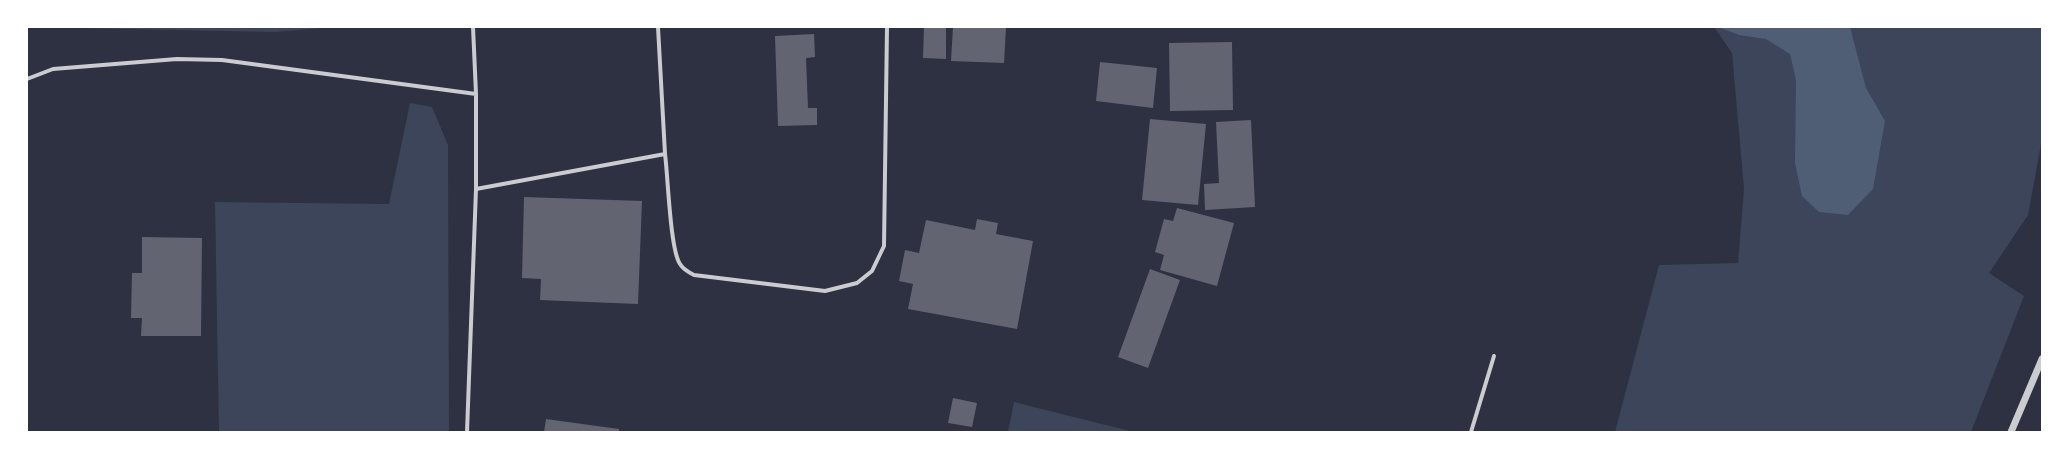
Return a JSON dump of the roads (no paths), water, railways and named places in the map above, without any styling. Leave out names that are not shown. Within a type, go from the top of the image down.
[{"type":"street","points":[[467,432],[476,189],[476,94],[473,27]]},
{"type":"street","points":[[658,27],[666,154],[675,247],[679,263],[684,269],[694,275],[825,291],[858,283],[872,271],[884,246],[887,27]]},
{"type":"street","points":[[27,79],[53,69],[177,59],[222,60],[476,94]]},
{"type":"street","points":[[476,189],[666,154]]},
{"type":"street","points":[[1471,432],[1494,356]]},
{"type":"street","points":[[2011,432],[2042,359]]}]
